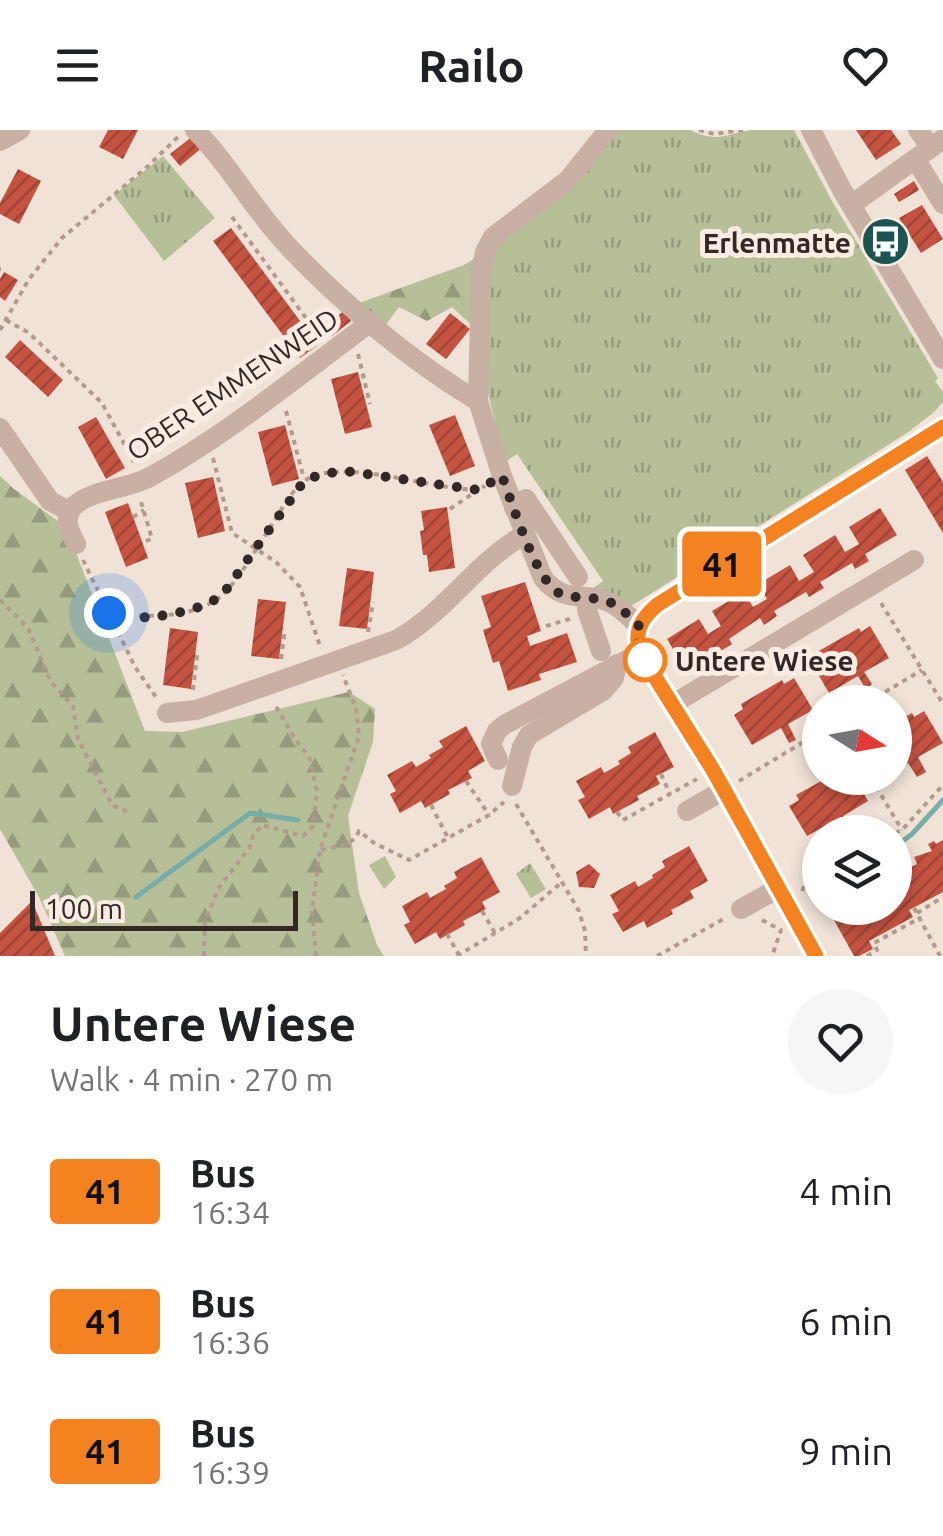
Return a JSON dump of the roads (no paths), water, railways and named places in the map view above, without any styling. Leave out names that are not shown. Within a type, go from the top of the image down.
[{"type":"street","points":[[0,141],[20,130]]},
{"type":"street","name":"OBER EMMENWEID","points":[[195,130],[284,242],[328,286],[448,383],[478,401]]},
{"type":"street","points":[[608,130],[568,180],[493,237],[485,252],[478,401],[502,476],[544,578],[552,589],[588,606],[614,604],[639,626]]},
{"type":"street","points":[[811,130],[850,205],[943,359]]},
{"type":"street","points":[[918,130],[930,149],[943,204]]},
{"type":"street","points":[[850,205],[930,149]]},
{"type":"street","name":"OBER EMMENWEID","points":[[69,511],[82,500],[139,482],[225,429],[371,322]]},
{"type":"street","points":[[816,956],[728,787],[713,770],[640,653],[639,626],[657,605],[943,427]]},
{"type":"street","points":[[0,428],[50,501],[69,511],[68,526],[76,544]]},
{"type":"street","points":[[514,508],[526,499],[578,577]]},
{"type":"street","points":[[164,707],[194,710],[396,640],[417,628],[504,546],[524,535]]},
{"type":"street","points":[[673,704],[914,560]]},
{"type":"street","points":[[512,786],[529,735],[606,688],[614,678],[588,606]]},
{"type":"street","points":[[498,760],[492,744],[504,724],[609,658],[640,653]]},
{"type":"street","points":[[686,811],[728,787]]},
{"type":"street","points":[[741,909],[778,888]]},
{"type":"waterway","points":[[912,834],[943,800]]},
{"type":"waterway","points":[[136,897],[250,813],[298,820]]},
{"type":"place","name":"Erlenmatte","points":[[886,242]]},
{"type":"place","name":"Untere Wiese","points":[[645,660]]}]
